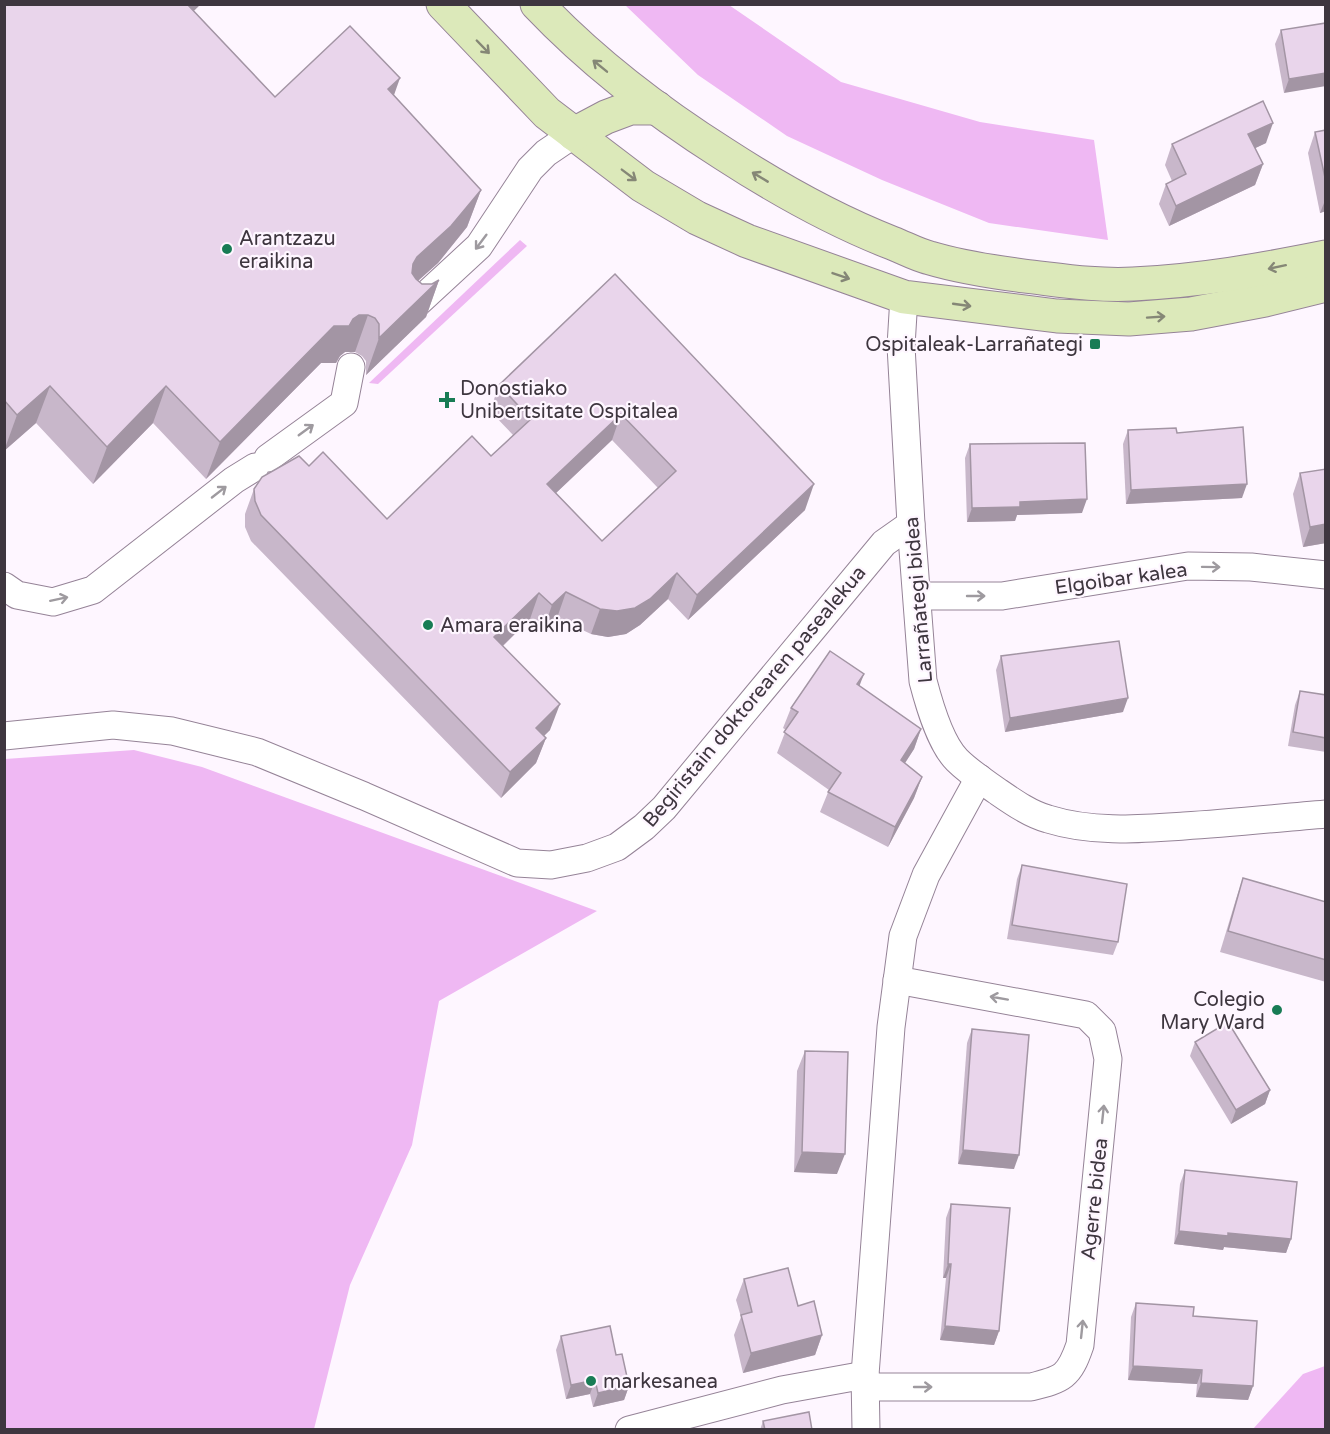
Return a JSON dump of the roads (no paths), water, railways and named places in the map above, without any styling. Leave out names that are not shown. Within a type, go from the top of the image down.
[{"type":"main road","points":[[443,4],[536,103],[643,186],[697,218],[776,254],[904,297],[1057,316],[1129,319],[1191,314],[1265,300],[1326,285]]},
{"type":"main road","points":[[537,4],[593,60],[625,86],[746,169],[811,206],[858,230],[930,258],[997,272],[1074,282]]},
{"type":"main road","points":[[574,134],[606,117],[630,108],[657,108]]},
{"type":"main road","points":[[747,241],[773,241],[811,253],[823,252],[832,243],[830,230],[811,206]]},
{"type":"main road","points":[[858,230],[876,250],[904,297]]},
{"type":"main road","points":[[904,297],[931,282],[963,279],[1131,284],[1228,275],[1326,257]]},
{"type":"street","points":[[414,306],[479,246],[530,168],[546,153],[574,134]]},
{"type":"street","name":"Larrañategi bidea","points":[[904,297],[901,346],[923,681],[929,706],[955,758],[1019,806],[1046,819],[1073,826],[1104,830],[1169,827],[1326,814]]},
{"type":"street","points":[[4,586],[17,596],[53,602],[93,590],[234,480],[344,402],[351,367]]},
{"type":"street","name":"Begiristain doktorearen pasealekua","points":[[4,736],[112,725],[172,731],[257,752],[517,863],[551,866],[586,858],[617,847],[644,827],[664,808],[884,543],[911,524]]},
{"type":"street","name":"Elgoibar kalea","points":[[918,596],[1002,596],[1188,567],[1251,567],[1326,575]]},
{"type":"street","points":[[866,1430],[865,1381],[891,1027],[903,936],[926,874],[979,778]]},
{"type":"street","name":"Agerre bidea","points":[[629,1430],[782,1389],[865,1381],[1031,1387],[1056,1381],[1072,1368],[1080,1345],[1108,1059],[1102,1031],[1086,1015],[897,980]]},
{"type":"place","name":"Arantzazu eraikina","points":[[227,249]]},
{"type":"place","name":"Ospitaleak-Larrañategi","points":[[1095,344]]},
{"type":"place","name":"Donostiako Unibertsitate Ospitalea","points":[[447,400]]},
{"type":"place","name":"Amara eraikina","points":[[428,625]]},
{"type":"place","name":"Colegio Mary Ward","points":[[1277,1010]]},
{"type":"place","name":"markesanea","points":[[591,1381]]}]
